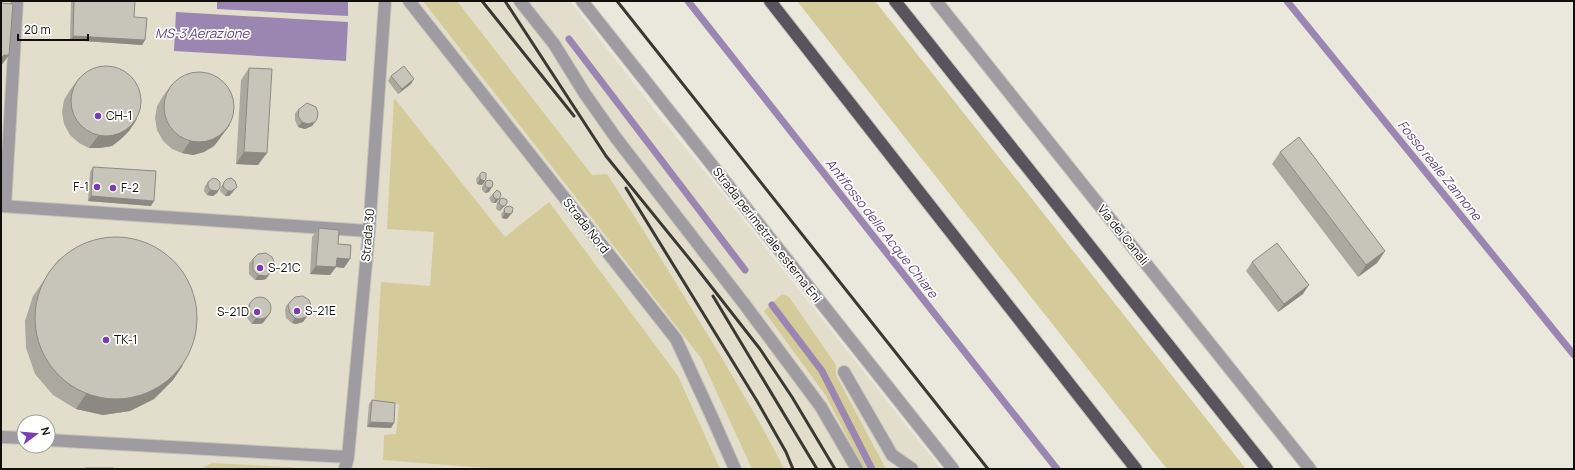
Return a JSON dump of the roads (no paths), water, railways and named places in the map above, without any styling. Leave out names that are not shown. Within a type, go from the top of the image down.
[{"type":"highway","points":[[770,1],[1136,469]]},
{"type":"highway","points":[[895,1],[1267,469]]},
{"type":"street","points":[[17,1],[3,206],[369,230]]},
{"type":"street","name":"Strada 30","points":[[345,469],[348,457],[369,230],[385,1]]},
{"type":"street","name":"Strada Nord","points":[[409,1],[676,339],[735,469]]},
{"type":"street","points":[[520,1],[554,44],[585,94],[616,138],[745,305],[821,407],[857,469]]},
{"type":"street","name":"Strada perimetrale esterna Eni","points":[[582,1],[953,469]]},
{"type":"street","name":"Via dei Canali","points":[[936,1],[1310,469]]},
{"type":"street","points":[[844,372],[892,455],[912,469]]},
{"type":"street","points":[[1,437],[16,438]]},
{"type":"street","points":[[56,440],[348,457]]},
{"type":"water","points":[[217,1],[348,1],[348,16],[217,9]]},
{"type":"water","name":"MS-3 Aerazione","points":[[176,12],[348,22],[346,61],[174,51]]},
{"type":"waterway","name":"Antifosso delle Acque Chiare","points":[[688,1],[1057,469]]},
{"type":"waterway","name":"Fosso reale Zannone","points":[[1287,1],[1574,355]]},
{"type":"waterway","points":[[569,39],[745,270]]},
{"type":"waterway","points":[[772,305],[822,371],[872,469]]},
{"type":"railway","points":[[482,1],[574,116]]},
{"type":"railway","points":[[505,1],[606,156],[760,349],[792,397],[835,469]]},
{"type":"railway","points":[[617,1],[988,469]]},
{"type":"railway","points":[[626,188],[757,401],[786,452],[793,469]]},
{"type":"railway","points":[[713,296],[817,469]]},
{"type":"place","name":"CH-1","points":[[98,116]]},
{"type":"place","name":"F-1","points":[[97,187]]},
{"type":"place","name":"F-2","points":[[113,188]]},
{"type":"place","name":"S-21C","points":[[260,268]]},
{"type":"place","name":"S-21E","points":[[297,311]]},
{"type":"place","name":"S-21D","points":[[257,312]]},
{"type":"place","name":"TK-1","points":[[106,340]]}]
